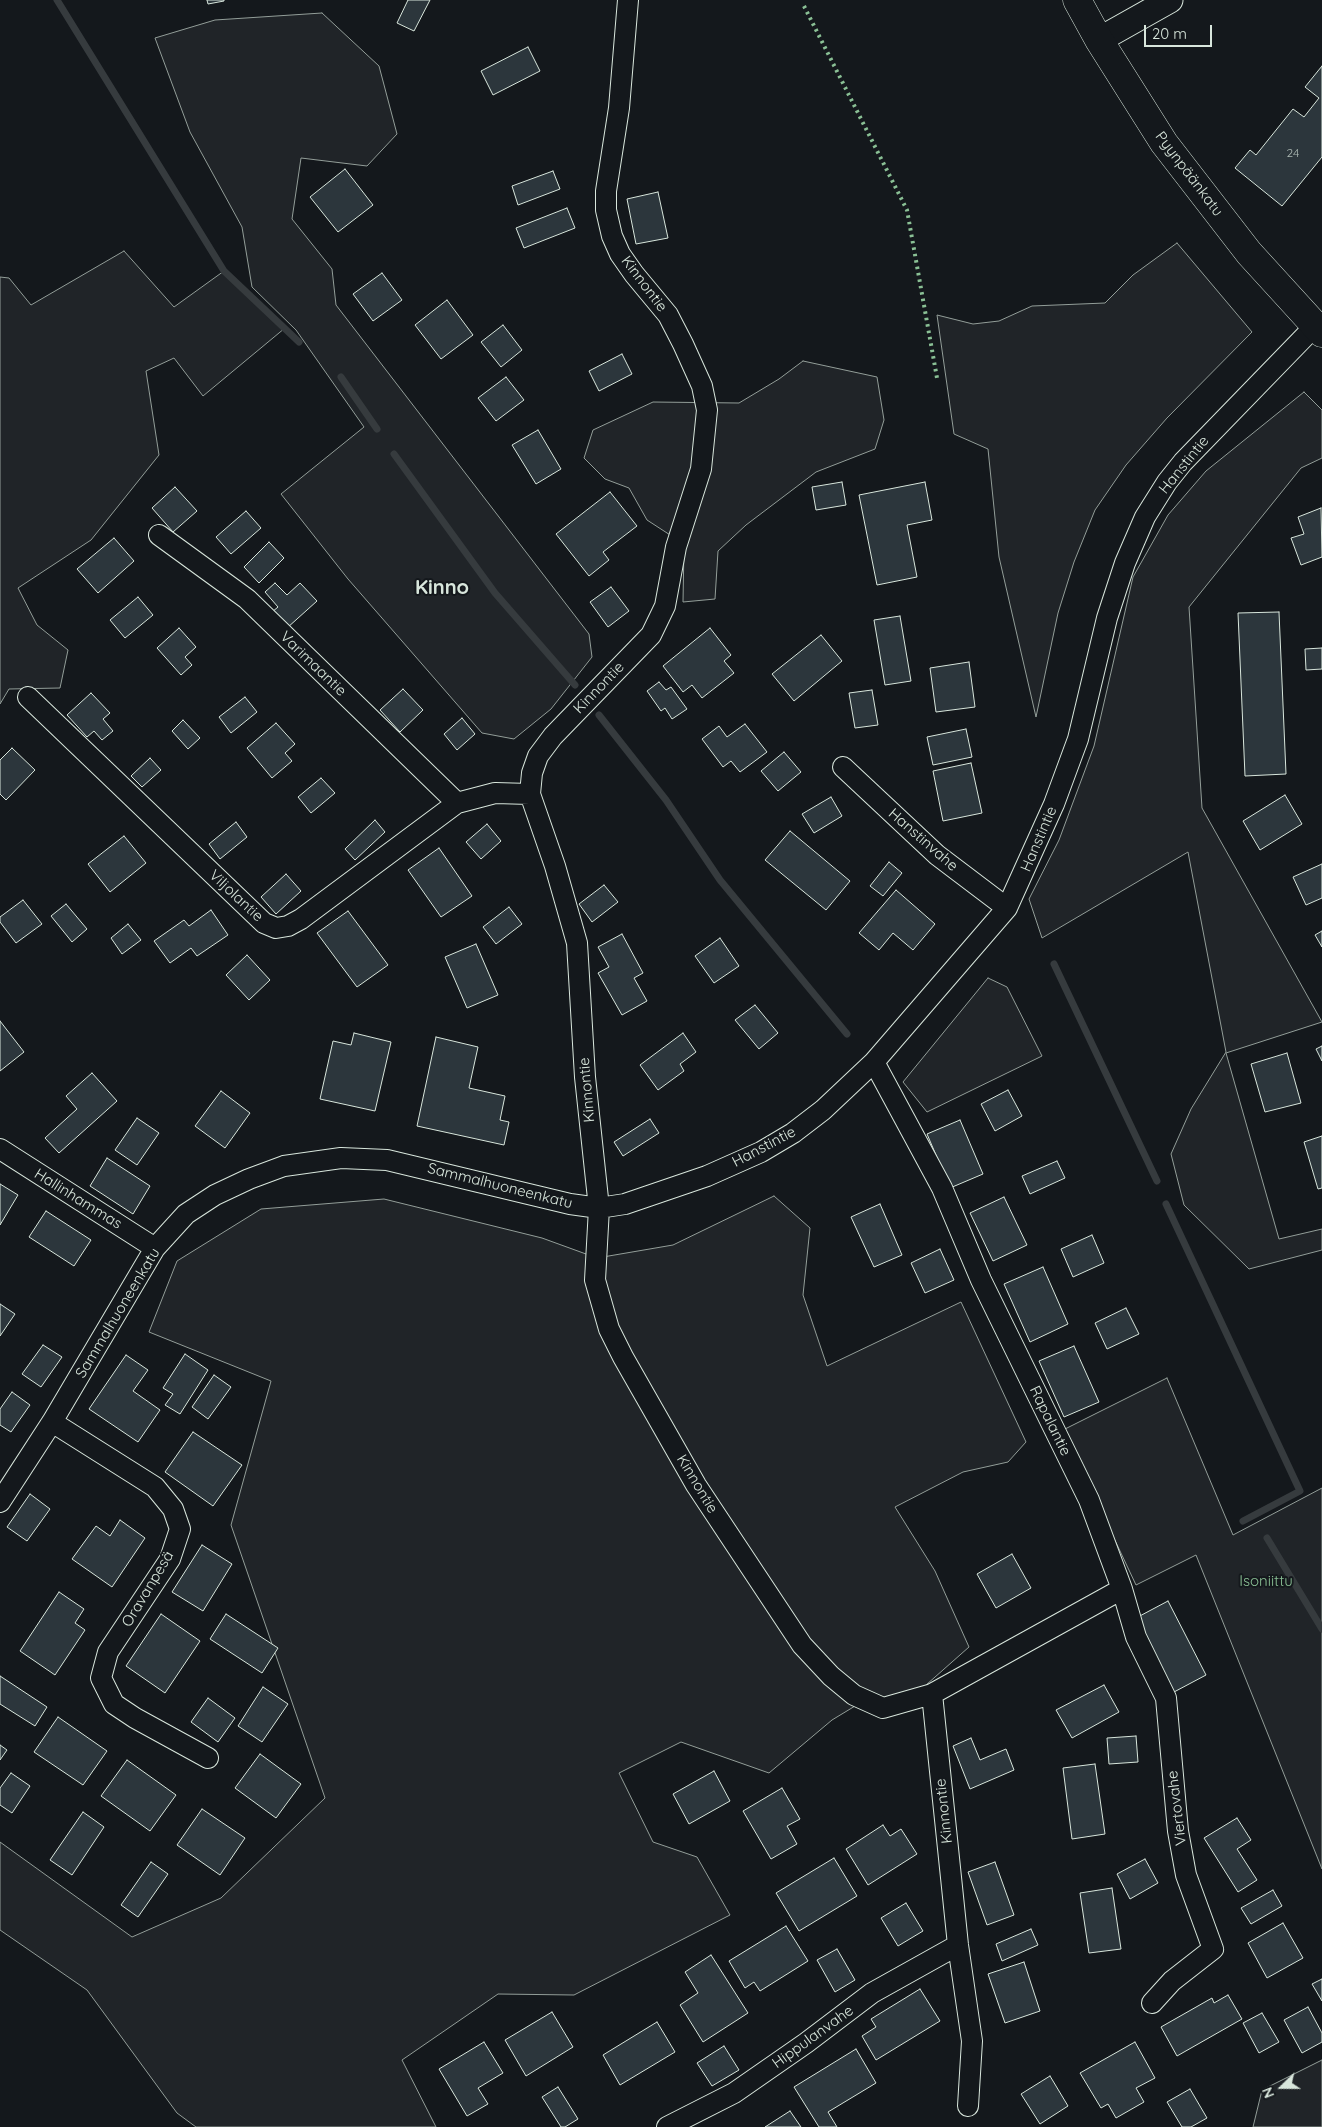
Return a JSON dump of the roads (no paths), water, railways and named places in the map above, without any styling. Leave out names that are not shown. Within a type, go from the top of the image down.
[{"type":"main road","name":"Pyynpäänkatu","points":[[1077,0],[1099,40],[1160,136],[1248,253],[1319,329]]},
{"type":"street","name":"Kinnontie","points":[[628,0],[619,108],[606,190],[606,210],[612,236],[620,254],[668,315],[702,386],[706,410],[701,469],[676,547],[665,606],[651,634],[553,736],[538,756],[532,773],[530,794],[556,866],[577,943],[585,1077],[600,1208],[595,1280],[609,1329],[696,1486],[802,1646],[831,1676],[854,1695],[882,1708],[932,1694],[958,1945],[972,2042],[968,2106]]},
{"type":"street","points":[[1099,40],[1170,0]]},
{"type":"street","name":"Hanstintie","points":[[600,1208],[625,1204],[707,1176],[761,1152],[793,1133],[824,1110],[874,1062],[1007,908],[1054,804],[1078,738],[1107,618],[1125,563],[1145,517],[1167,482],[1183,462],[1251,389],[1319,329]]},
{"type":"street","name":"Varimaantie","points":[[159,535],[246,599],[457,804]]},
{"type":"street","name":"Viljolantie","points":[[28,697],[264,923],[276,928],[288,926],[301,919],[457,804],[495,793],[530,794]]},
{"type":"street","name":"Hanstinvahe","points":[[843,767],[937,855],[1007,908]]},
{"type":"street","name":"Rapalantie","points":[[874,1062],[942,1188],[981,1280],[1089,1500],[1122,1589]]},
{"type":"street","name":"Hallinhammas","points":[[0,1149],[155,1248]]},
{"type":"street","name":"Sammalhuoneenkatu","points":[[0,1502],[52,1422],[155,1248],[186,1214],[215,1195],[284,1166],[341,1158],[387,1160],[570,1204],[600,1208]]},
{"type":"street","name":"Oravanpesä","points":[[52,1422],[155,1487],[173,1509],[180,1529],[170,1560],[108,1652],[101,1678],[114,1704],[135,1718],[208,1758]]},
{"type":"street","points":[[932,1694],[1122,1589]]},
{"type":"street","name":"Viertovahe","points":[[1122,1589],[1136,1637],[1166,1698],[1178,1823],[1186,1875],[1213,1949],[1172,1981],[1152,2002]]},
{"type":"street","name":"Hippulanvahe","points":[[667,2127],[734,2093],[806,2043],[872,1993],[958,1945]]},
{"type":"waterway","points":[[57,0],[224,271],[299,342]]},
{"type":"waterway","points":[[341,377],[377,429]]},
{"type":"waterway","points":[[394,454],[495,593],[575,685]]},
{"type":"waterway","points":[[599,715],[666,800],[720,880],[847,1034]]},
{"type":"waterway","points":[[1054,964],[1157,1181]]},
{"type":"waterway","points":[[1166,1204],[1300,1491],[1243,1521]]},
{"type":"waterway","points":[[1267,1538],[1322,1629]]},
{"type":"district","name":"Kinno","points":[[442,588]]},
{"type":"park label","name":"Isoniittu","points":[[1266,1581]]}]
